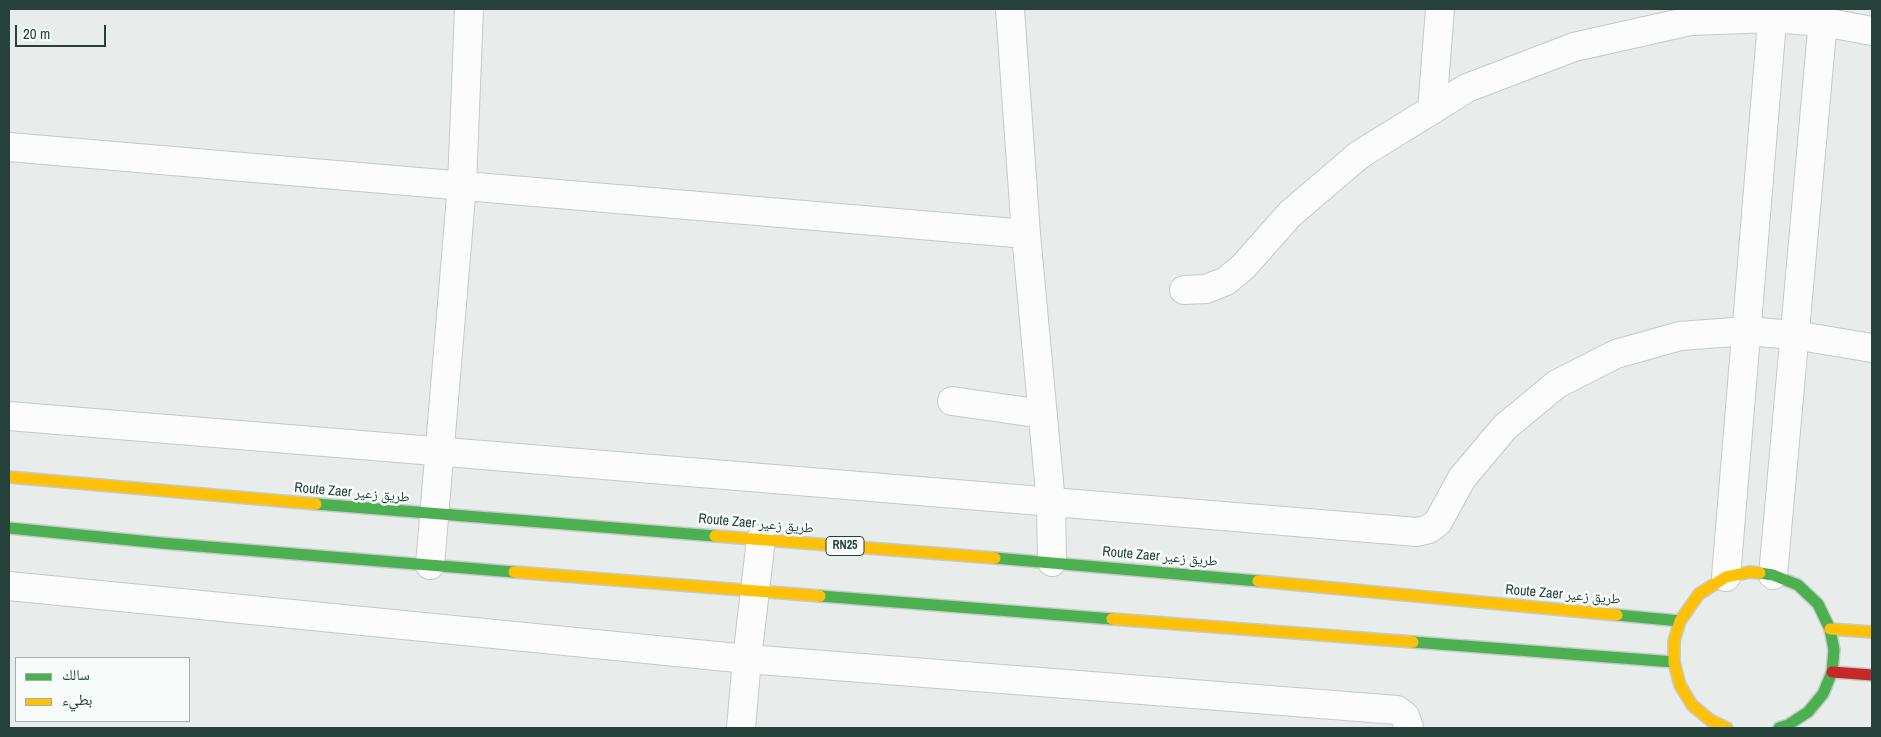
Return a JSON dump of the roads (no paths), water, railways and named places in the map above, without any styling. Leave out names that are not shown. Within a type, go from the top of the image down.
[{"type":"main road","name":"Route Zaer طريق زعير","points":[[9,477],[434,515],[1052,562],[1680,621]]},
{"type":"main road","points":[[9,528],[755,592],[1674,662]]},
{"type":"main road","points":[[1715,726],[1692,705],[1680,685],[1674,662],[1674,641],[1680,621],[1699,594],[1726,577],[1750,572],[1773,575],[1798,586],[1818,604],[1830,629],[1834,650],[1832,672],[1822,694],[1808,712],[1788,725],[1779,728]]},
{"type":"main road","points":[[1830,629],[1872,632]]},
{"type":"main road","points":[[1832,672],[1872,675]]},
{"type":"street","points":[[430,565],[462,185],[469,9]]},
{"type":"street","points":[[1010,9],[1026,234],[1051,504],[1052,562]]},
{"type":"street","points":[[1432,110],[1440,9]]},
{"type":"street","points":[[1726,577],[1773,13]]},
{"type":"street","points":[[1184,290],[1206,289],[1226,281],[1243,267],[1290,214],[1359,155],[1466,88],[1574,47],[1690,21],[1773,13],[1824,15],[1872,32]]},
{"type":"street","points":[[1773,575],[1824,15]]},
{"type":"street","points":[[9,148],[1026,234]]},
{"type":"street","points":[[9,416],[1051,504],[1417,532],[1429,529],[1438,522],[1462,478],[1504,427],[1557,384],[1616,354],[1680,336],[1747,331],[1794,335],[1872,348]]},
{"type":"street","points":[[952,401],[1043,414]]},
{"type":"street","points":[[741,728],[761,539]]},
{"type":"street","points":[[9,586],[747,659],[1397,710],[1405,716],[1409,728]]}]
